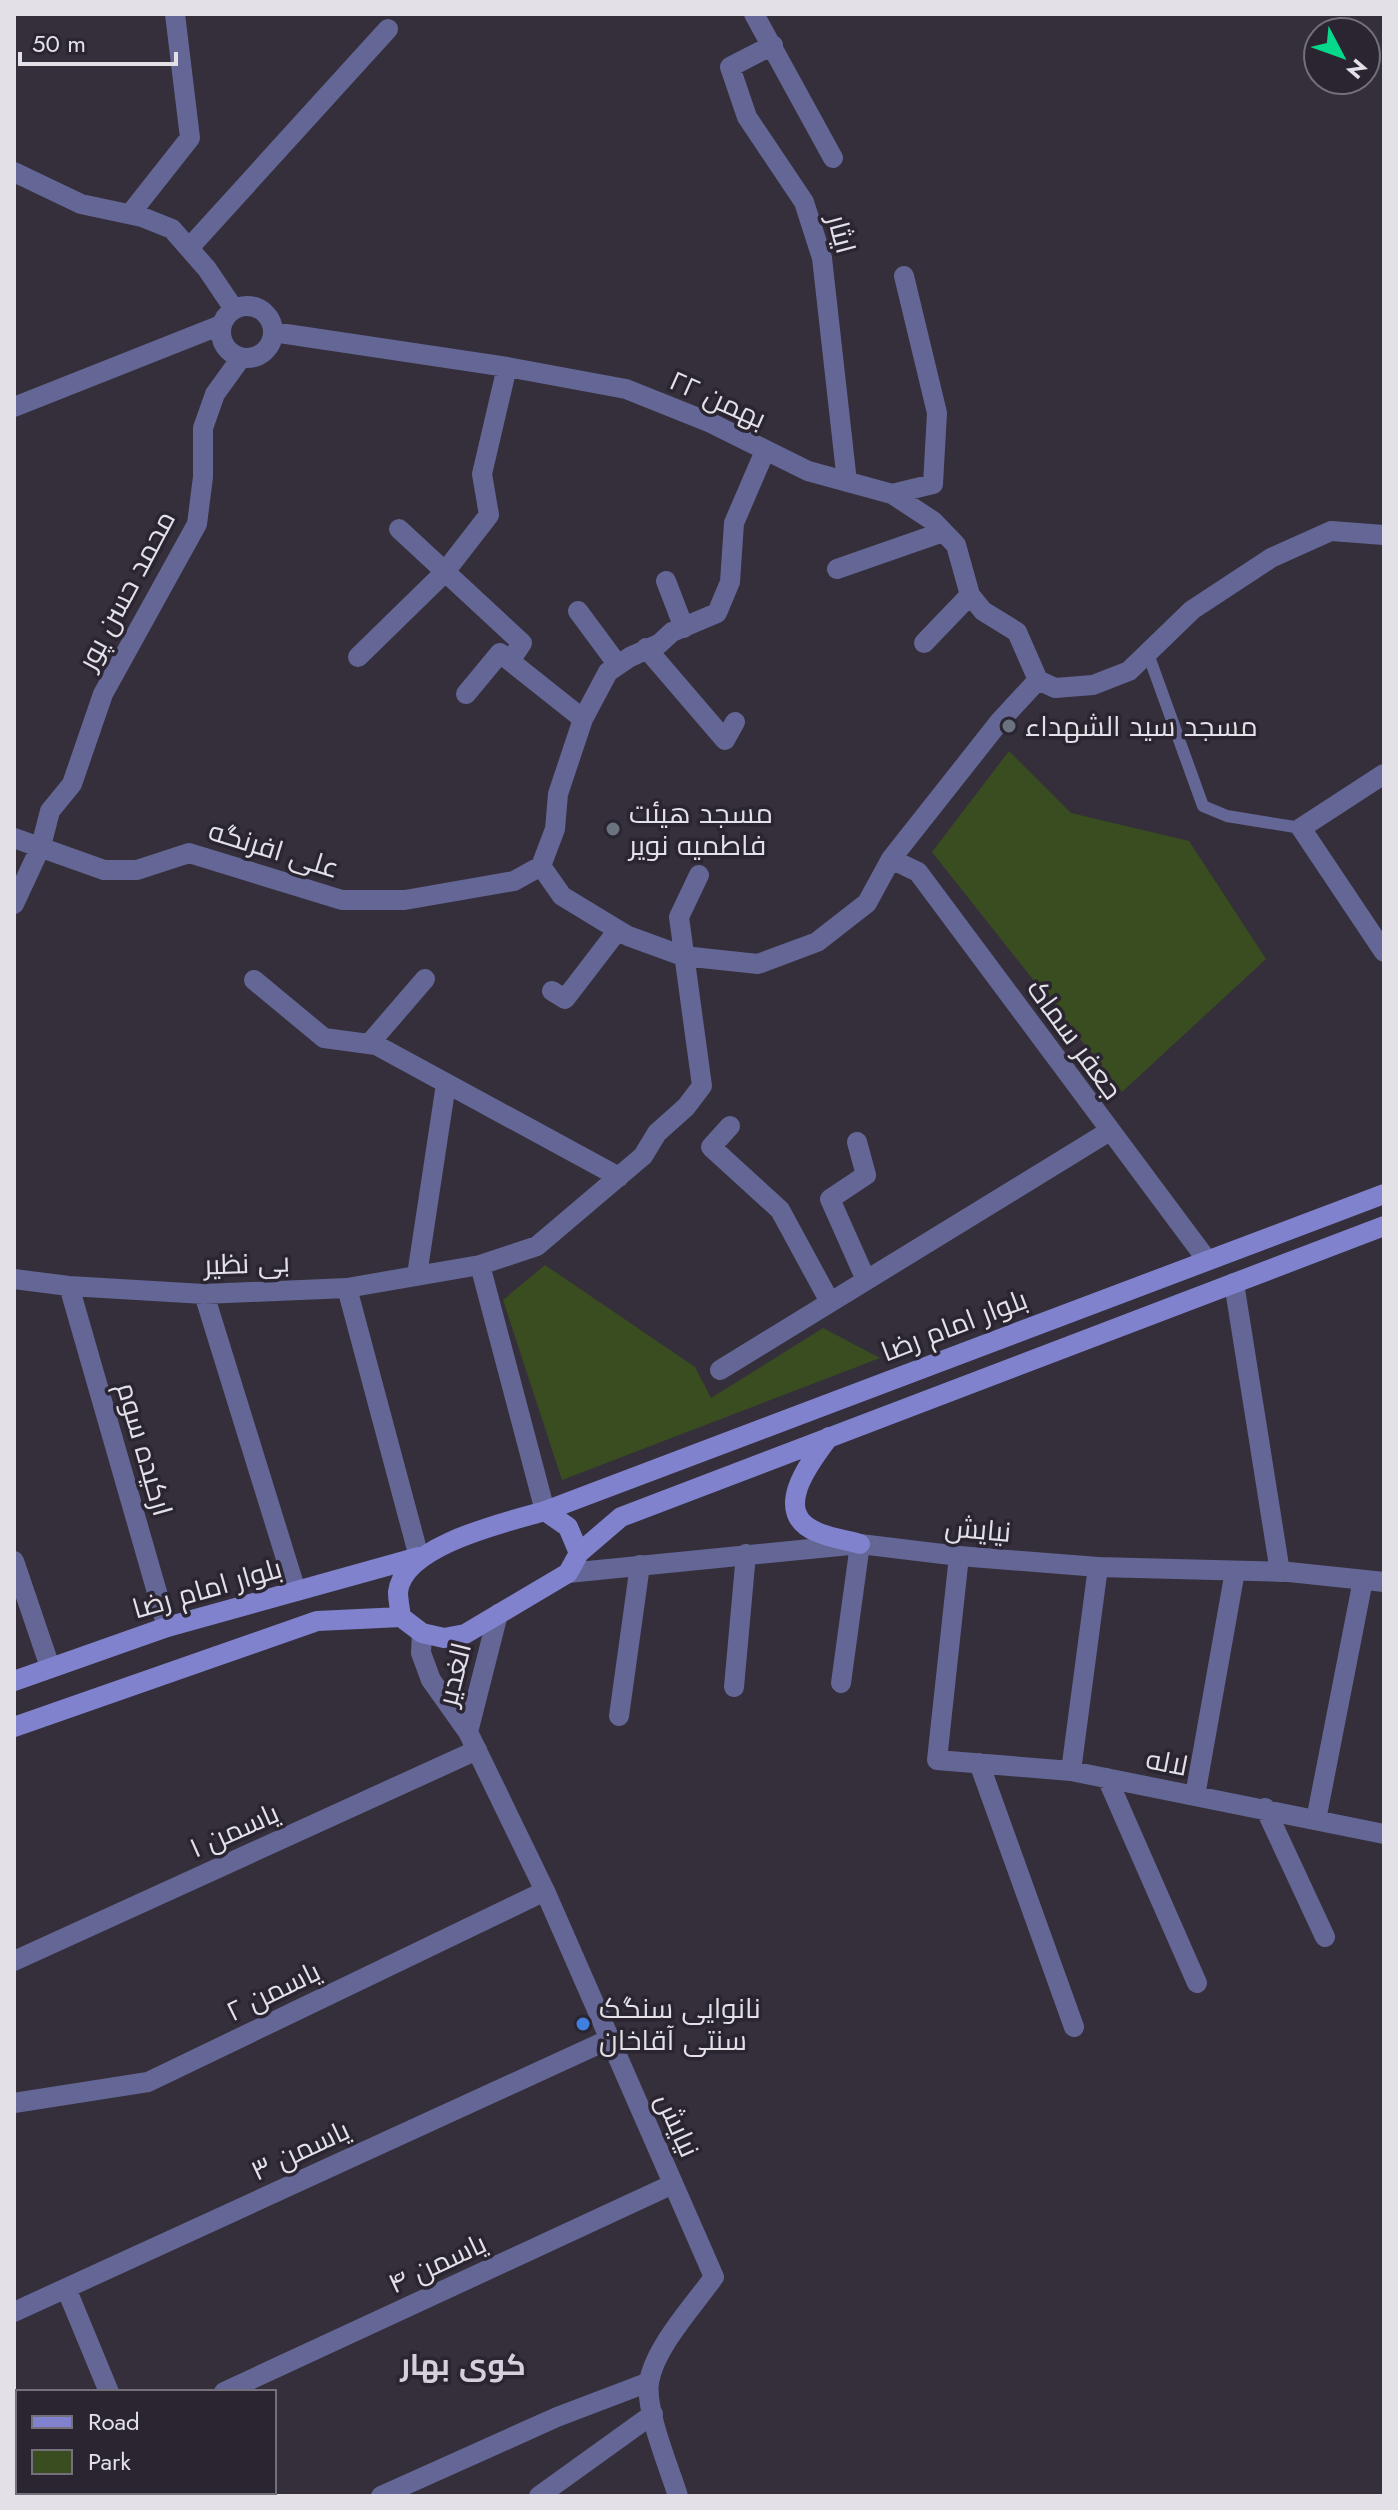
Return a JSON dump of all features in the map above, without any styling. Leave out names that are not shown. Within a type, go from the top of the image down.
[{"type":"main road","name":"بلوار امام رضا","points":[[14,1681],[167,1627],[419,1557],[480,1530],[545,1511],[1384,1194]]},
{"type":"main road","points":[[14,1727],[317,1621],[401,1617],[422,1633],[444,1638],[465,1634],[568,1573],[579,1553],[621,1517],[1384,1226]]},
{"type":"main road","points":[[829,1437],[810,1462],[794,1497],[798,1517],[814,1531],[860,1544]]},
{"type":"main road","points":[[545,1511],[568,1527],[579,1553]]},
{"type":"main road","points":[[401,1617],[398,1590],[419,1557]]},
{"type":"street","points":[[130,214],[190,138],[175,14]]},
{"type":"street","points":[[754,14],[833,158]]},
{"type":"street","points":[[189,248],[388,29]]},
{"type":"street","name":"ایثار","points":[[773,45],[730,67],[747,117],[804,202],[822,258],[847,482]]},
{"type":"street","points":[[14,172],[81,204],[130,214],[172,229],[189,248],[227,317],[222,342],[241,358],[263,353],[273,332],[269,317],[257,307],[227,317],[14,407]]},
{"type":"street","points":[[892,494],[933,484],[937,413],[904,276]]},
{"type":"street","name":"۲۲ بهمن","points":[[273,332],[507,367],[626,389],[711,423],[808,471],[892,494],[956,545],[970,595]]},
{"type":"street","name":"محمد حسن پور","points":[[14,904],[41,846],[50,811],[72,784],[103,694],[197,524],[203,477],[203,428],[215,394],[241,358]]},
{"type":"street","points":[[358,657],[444,573],[489,515],[482,474],[507,367]]},
{"type":"street","points":[[765,451],[734,523],[730,582],[717,613],[646,648],[608,672],[583,719],[558,794],[555,829],[541,866],[562,896],[618,930],[683,956],[758,964],[817,942],[867,903],[891,859],[1000,721],[1038,680]]},
{"type":"street","points":[[399,529],[522,643],[510,661]]},
{"type":"street","points":[[924,643],[970,595],[983,611],[1017,632],[1038,680],[1055,688],[1093,685],[1129,671],[1192,610],[1297,545],[1331,531],[1384,535]]},
{"type":"street","points":[[837,569],[943,532]]},
{"type":"street","points":[[666,581],[684,628]]},
{"type":"street","points":[[578,611],[618,665]]},
{"type":"street","points":[[646,648],[725,740],[735,722]]},
{"type":"street","points":[[466,694],[500,653],[583,719]]},
{"type":"street","points":[[1384,774],[1301,828],[1384,952]]},
{"type":"street","name":"علی افرنگه","points":[[14,838],[104,870],[137,870],[189,853],[342,900],[420,897],[514,881],[541,866]]},
{"type":"street","name":"جعفر سماک","points":[[891,859],[918,872],[1108,1132],[1207,1260]]},
{"type":"street","points":[[683,956],[679,917],[699,875]]},
{"type":"street","points":[[552,991],[565,999],[618,930]]},
{"type":"street","name":"بی نظیر","points":[[14,1279],[69,1286],[204,1294],[347,1288],[480,1265],[537,1246],[643,1156],[657,1133],[686,1107],[702,1086],[683,956]]},
{"type":"street","points":[[369,1044],[425,979]]},
{"type":"street","points":[[254,980],[324,1038],[369,1044],[619,1177]]},
{"type":"street","points":[[417,1275],[446,1084]]},
{"type":"street","points":[[730,1126],[711,1147],[780,1210],[830,1302]]},
{"type":"street","points":[[720,1370],[1108,1132]]},
{"type":"street","points":[[857,1142],[866,1175],[830,1199],[866,1280]]},
{"type":"street","points":[[480,1265],[545,1511]]},
{"type":"street","points":[[1234,1283],[1280,1572]]},
{"type":"street","name":"ارکیده سوم","points":[[69,1286],[167,1627]]},
{"type":"street","points":[[347,1288],[419,1557]]},
{"type":"street","points":[[204,1294],[296,1591]]},
{"type":"street","points":[[841,1683],[860,1544]]},
{"type":"street","name":"نیایش","points":[[568,1573],[860,1544],[959,1556],[1098,1567],[1280,1572],[1374,1581]]},
{"type":"street","points":[[734,1687],[746,1554]]},
{"type":"street","name":"لاله","points":[[959,1556],[937,1760],[1071,1771],[1384,1834]]},
{"type":"street","points":[[14,1561],[50,1667]]},
{"type":"street","points":[[619,1716],[640,1565]]},
{"type":"street","points":[[1071,1771],[1098,1567]]},
{"type":"street","points":[[1195,1796],[1235,1571]]},
{"type":"street","points":[[1316,1820],[1374,1581]]},
{"type":"street","name":"الغدیر","points":[[472,1741],[498,1614]]},
{"type":"street","name":"الغدیر","points":[[422,1633],[421,1653],[431,1680],[472,1741]]},
{"type":"street","name":"نیایش","points":[[472,1741],[545,1891],[714,2277],[666,2343],[649,2382]]},
{"type":"street","name":"یاسمن ۱","points":[[14,1961],[472,1741]]},
{"type":"street","points":[[979,1763],[1074,2027]]},
{"type":"street","points":[[1107,1778],[1197,1983]]},
{"type":"street","points":[[1265,1808],[1325,1937]]},
{"type":"street","name":"یاسمن ۲","points":[[14,2103],[148,2082],[545,1891]]},
{"type":"street","name":"یاسمن ۳","points":[[14,2312],[610,2039]]},
{"type":"street","name":"یاسمن ۴","points":[[228,2390],[673,2184]]},
{"type":"street","points":[[66,2288],[108,2390]]},
{"type":"street","points":[[381,2496],[557,2417],[649,2382],[653,2414],[678,2496]]},
{"type":"street","points":[[539,2496],[653,2414]]},
{"type":"lane","points":[[1147,651],[1203,806],[1227,816],[1301,828]]},
{"type":"green space","points":[[1009,751],[1071,813],[1189,841],[1266,959],[1122,1092],[932,852]]},
{"type":"green space","points":[[545,1265],[695,1367],[711,1398],[823,1328],[880,1358],[562,1480],[503,1300]]},
{"type":"place","name":"مسجد سید الشهداء","points":[[1009,726]]},
{"type":"place","name":"مسجد هیئت فاطمیه نویر","points":[[613,829]]},
{"type":"place","name":"نانوایی سنگک سنتی آقاخان","points":[[583,2024]]},
{"type":"district","name":"کوی بهار","points":[[463,2365]]}]
